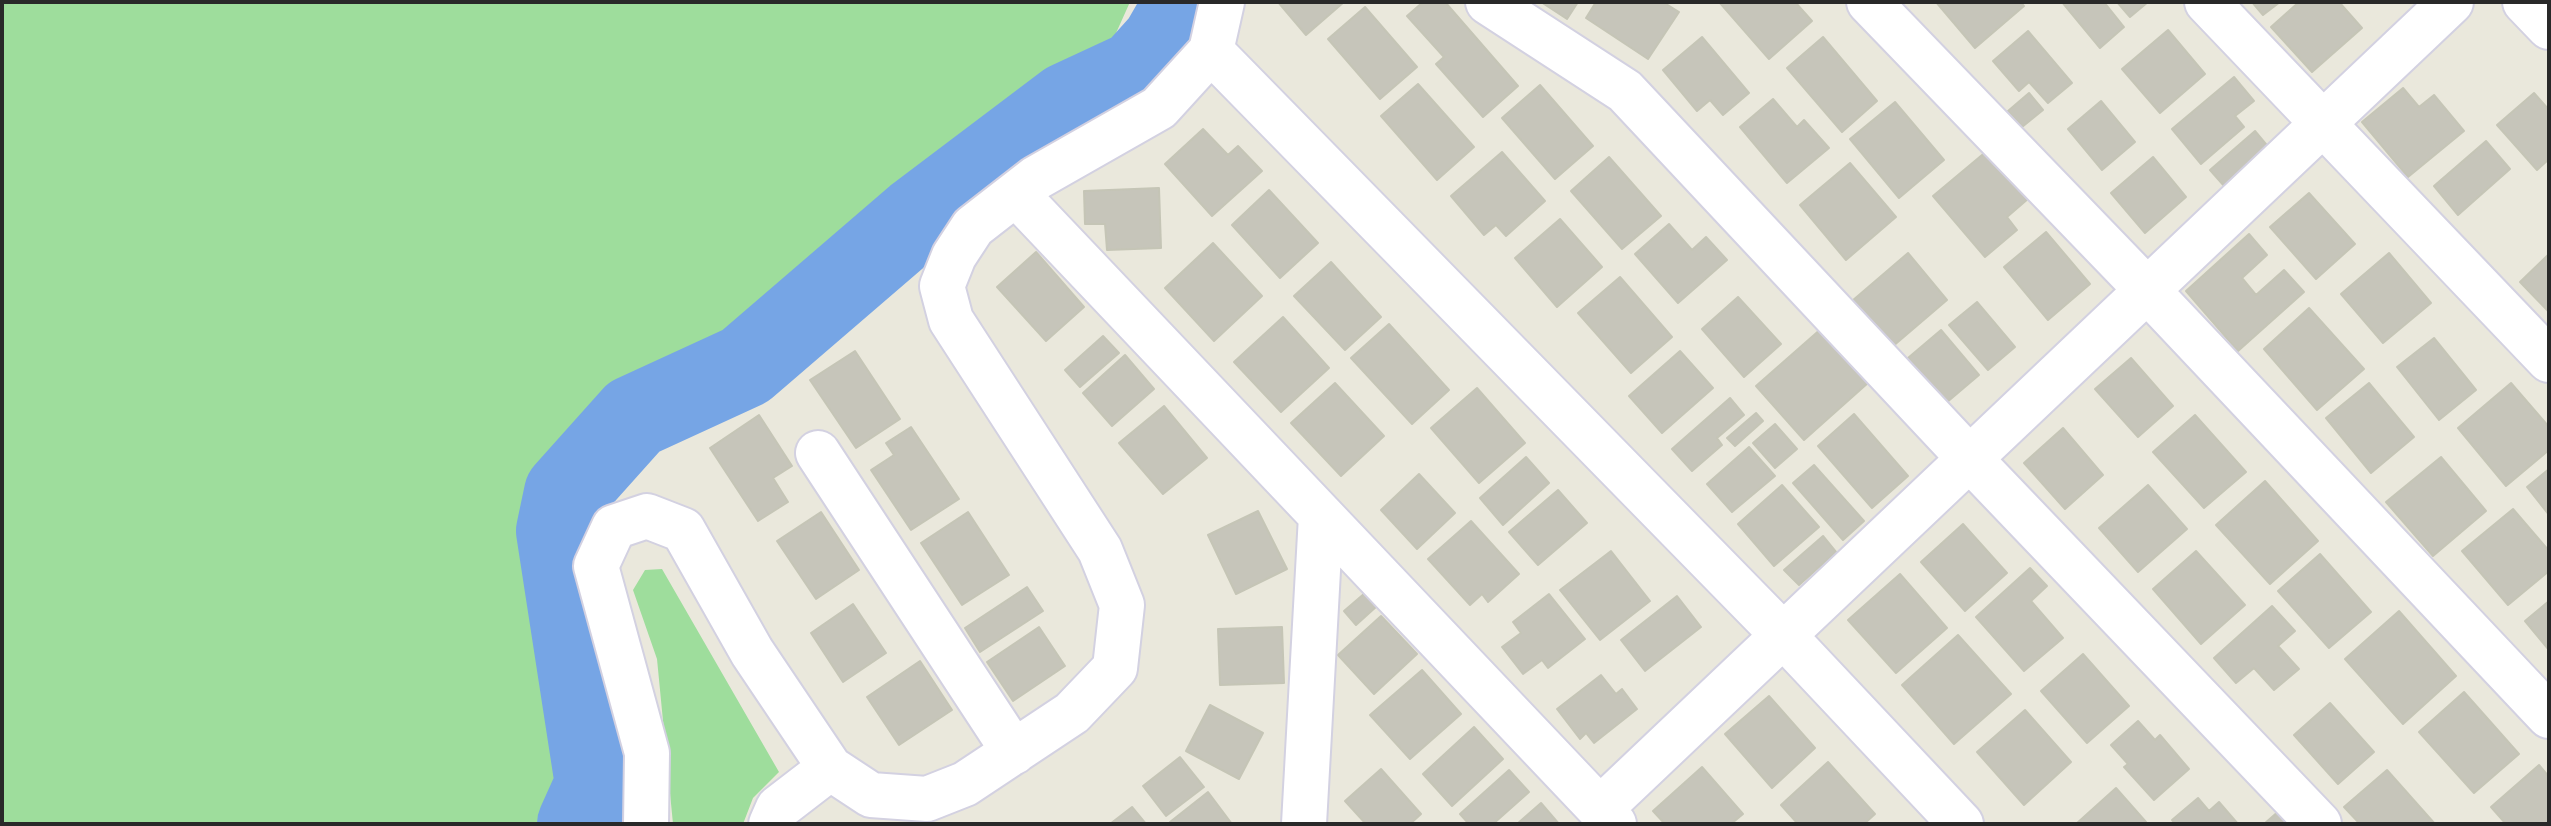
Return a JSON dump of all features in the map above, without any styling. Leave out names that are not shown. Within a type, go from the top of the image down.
[{"type":"street","points":[[646,824],[647,753],[596,566],[614,527],[647,516],[683,530],[752,652],[830,768],[871,795],[927,799],[965,784],[1072,713],[1115,668],[1122,605],[1100,550],[951,320],[942,286],[954,256],[973,227],[1036,178],[1159,108],[1211,51],[1222,2]]},
{"type":"street","points":[[1488,2],[1625,91],[1969,458],[2319,824]]},
{"type":"street","points":[[1869,2],[2147,290],[2549,716]]},
{"type":"street","points":[[2207,2],[2549,360]]},
{"type":"street","points":[[1016,194],[1607,817],[1783,635],[2451,2]]},
{"type":"street","points":[[2525,2],[2549,27]]},
{"type":"street","points":[[1211,51],[1783,635],[1961,824]]},
{"type":"street","points":[[818,453],[1014,752]]},
{"type":"street","points":[[1304,824],[1321,516]]},
{"type":"street","points":[[771,824],[778,808],[830,768]]},
{"type":"green space","points":[[2,2],[1130,2],[1112,42],[1049,113],[871,242],[729,373],[607,439],[542,524],[594,824],[2,824]]},
{"type":"green space","points":[[662,569],[779,772],[753,798],[743,824],[673,824],[657,659],[633,590],[645,570]]},
{"type":"building","points":[[1278,2],[1344,2],[1306,35]]},
{"type":"building","points":[[1423,2],[1445,2],[1518,86],[1483,117],[1436,64],[1444,57],[1407,16]]},
{"type":"building","points":[[1541,2],[1578,2],[1567,19]]},
{"type":"building","points":[[1596,2],[1663,2],[1679,12],[1648,59],[1586,18]]},
{"type":"building","points":[[1795,2],[1812,21],[1769,59],[1720,3]]},
{"type":"building","points":[[1936,2],[2021,2],[2024,6],[1975,48]]},
{"type":"building","points":[[2062,2],[2104,2],[2124,27],[2100,48]]},
{"type":"building","points":[[2117,2],[2148,2],[2130,17]]},
{"type":"building","points":[[2252,2],[2280,2],[2263,15]]},
{"type":"building","points":[[2299,2],[2339,2],[2362,28],[2312,72],[2271,27]]},
{"type":"building","points":[[1365,7],[1417,67],[1380,99],[1328,39]]},
{"type":"building","points":[[2168,30],[2205,74],[2160,113],[2122,69]]},
{"type":"building","points":[[2028,31],[2072,83],[2048,103],[2029,82],[2019,91],[1993,61]]},
{"type":"building","points":[[1702,37],[1749,93],[1723,115],[1710,100],[1697,111],[1663,70]]},
{"type":"building","points":[[1823,37],[1877,101],[1842,132],[1787,68]]},
{"type":"building","points":[[2234,77],[2254,101],[2235,116],[2244,127],[2201,164],[2172,129]]},
{"type":"building","points":[[1418,84],[1474,147],[1437,180],[1381,116]]},
{"type":"building","points":[[1540,85],[1593,146],[1555,179],[1502,118]]},
{"type":"building","points":[[2403,88],[2419,107],[2434,95],[2464,131],[2408,177],[2362,122]]},
{"type":"building","points":[[2029,93],[2043,110],[2022,127],[2008,111]]},
{"type":"building","points":[[2534,93],[2549,110],[2549,159],[2537,170],[2497,125]]},
{"type":"building","points":[[1773,99],[1797,127],[1804,120],[1829,148],[1787,183],[1740,127]]},
{"type":"building","points":[[2101,101],[2135,142],[2102,170],[2068,129]]},
{"type":"building","points":[[1895,102],[1944,160],[1899,198],[1850,139]]},
{"type":"building","points":[[1203,129],[1228,155],[1238,146],[1262,171],[1212,216],[1165,164]]},
{"type":"building","points":[[2255,131],[2270,149],[2225,187],[2210,170]]},
{"type":"building","points":[[2486,141],[2510,169],[2458,215],[2434,186]]},
{"type":"building","points":[[1988,150],[2029,198],[2007,217],[2017,230],[1985,257],[1933,196]]},
{"type":"building","points":[[1502,152],[1545,201],[1506,236],[1496,225],[1484,235],[1451,196]]},
{"type":"building","points":[[1609,157],[1661,216],[1622,249],[1571,191]]},
{"type":"building","points":[[2153,157],[2186,197],[2145,233],[2111,193]]},
{"type":"building","points":[[1850,163],[1896,217],[1846,260],[1800,205]]},
{"type":"building","points":[[1159,188],[1161,248],[1107,250],[1105,224],[1085,224],[1084,191]]},
{"type":"building","points":[[1269,190],[1318,243],[1280,278],[1232,225]]},
{"type":"building","points":[[2309,193],[2355,244],[2316,279],[2270,227]]},
{"type":"building","points":[[1560,219],[1602,267],[1557,307],[1515,258]]},
{"type":"building","points":[[1669,224],[1692,250],[1706,237],[1727,260],[1678,303],[1635,254]]},
{"type":"building","points":[[2046,232],[2090,284],[2048,320],[2004,267]]},
{"type":"building","points":[[2249,234],[2267,255],[2242,278],[2256,295],[2284,270],[2304,292],[2238,351],[2186,291]]},
{"type":"building","points":[[1213,243],[1262,296],[1214,341],[1165,288]]},
{"type":"building","points":[[1036,252],[1084,307],[1046,341],[997,287]]},
{"type":"building","points":[[1908,253],[1947,300],[1892,347],[1852,301]]},
{"type":"building","points":[[2389,253],[2431,303],[2383,343],[2341,294]]},
{"type":"building","points":[[2549,254],[2549,312],[2520,282]]},
{"type":"building","points":[[1331,262],[1381,317],[1345,350],[1294,296]]},
{"type":"building","points":[[1620,277],[1672,337],[1631,373],[1578,313]]},
{"type":"building","points":[[1738,297],[1781,344],[1744,377],[1702,329]]},
{"type":"building","points":[[1977,302],[2015,347],[1988,370],[1949,325]]},
{"type":"building","points":[[2309,308],[2364,369],[2317,410],[2264,349]]},
{"type":"building","points":[[1283,317],[1329,368],[1281,412],[1234,362]]},
{"type":"building","points":[[1389,324],[1449,390],[1412,424],[1351,358]]},
{"type":"building","points":[[1822,328],[1869,382],[1804,440],[1756,386]]},
{"type":"building","points":[[1941,330],[1979,375],[1946,403],[1908,358]]},
{"type":"building","points":[[1103,336],[1119,353],[1080,387],[1065,370]]},
{"type":"building","points":[[2434,338],[2476,390],[2439,420],[2397,367]]},
{"type":"building","points":[[855,351],[900,419],[856,448],[810,380]]},
{"type":"building","points":[[1680,351],[1713,388],[1662,433],[1629,396]]},
{"type":"building","points":[[1125,355],[1154,389],[1112,426],[1083,393]]},
{"type":"building","points":[[2131,358],[2173,406],[2138,437],[2095,389]]},
{"type":"building","points":[[1335,383],[1384,436],[1341,476],[1291,423]]},
{"type":"building","points":[[2369,383],[2414,437],[2371,473],[2326,418]]},
{"type":"building","points":[[2511,383],[2549,427],[2549,450],[2506,486],[2458,428]]},
{"type":"building","points":[[1477,388],[1525,443],[1479,483],[1431,428]]},
{"type":"building","points":[[1730,398],[1744,415],[1717,438],[1722,445],[1692,471],[1672,449]]},
{"type":"building","points":[[1164,406],[1207,458],[1163,494],[1119,443]]},
{"type":"building","points":[[1756,413],[1763,421],[1735,446],[1727,438]]},
{"type":"building","points":[[1854,414],[1908,476],[1872,508],[1818,446]]},
{"type":"building","points":[[759,415],[792,466],[773,478],[788,502],[758,521],[710,448]]},
{"type":"building","points":[[2195,415],[2246,472],[2204,508],[2153,452]]},
{"type":"building","points":[[1775,424],[1797,449],[1775,468],[1753,443]]},
{"type":"building","points":[[911,427],[959,499],[911,530],[871,470],[894,455],[886,443]]},
{"type":"building","points":[[2063,428],[2103,475],[2065,509],[2024,463]]},
{"type":"building","points":[[1749,447],[1775,476],[1732,512],[1707,484]]},
{"type":"building","points":[[1526,457],[1549,483],[1503,525],[1480,498]]},
{"type":"building","points":[[2441,457],[2486,511],[2433,556],[2386,502]]},
{"type":"building","points":[[1814,465],[1864,521],[1843,540],[1793,483]]},
{"type":"building","points":[[2549,469],[2549,515],[2527,487]]},
{"type":"building","points":[[1419,474],[1455,513],[1417,549],[1381,510]]},
{"type":"building","points":[[2265,481],[2318,541],[2270,584],[2216,525]]},
{"type":"building","points":[[1782,485],[1819,527],[1774,566],[1738,524]]},
{"type":"building","points":[[2148,485],[2187,529],[2138,572],[2099,528]]},
{"type":"building","points":[[1558,490],[1587,523],[1538,565],[1509,532]]},
{"type":"building","points":[[2513,509],[2549,551],[2549,571],[2508,605],[2462,551]]},
{"type":"building","points":[[1258,511],[1287,569],[1236,594],[1208,535]]},
{"type":"building","points":[[821,512],[859,570],[816,599],[777,541]]},
{"type":"building","points":[[968,512],[1009,575],[962,605],[921,543]]},
{"type":"building","points":[[1471,521],[1519,574],[1488,602],[1482,594],[1470,605],[1428,559]]},
{"type":"building","points":[[1963,524],[2007,573],[1965,611],[1921,562]]},
{"type":"building","points":[[1823,536],[1836,552],[1799,585],[1784,570]]},
{"type":"building","points":[[1611,551],[1650,601],[1600,640],[1560,590]]},
{"type":"building","points":[[2196,551],[2245,605],[2201,644],[2153,589]]},
{"type":"building","points":[[2320,554],[2371,612],[2329,648],[2278,591]]},
{"type":"building","points":[[2030,568],[2047,586],[2031,601],[2063,638],[2024,671],[1976,617]]},
{"type":"building","points":[[1900,574],[1947,628],[1896,673],[1848,620]]},
{"type":"building","points":[[1027,587],[1043,611],[980,652],[965,628]]},
{"type":"building","points":[[1365,593],[1377,606],[1356,625],[1344,611]]},
{"type":"building","points":[[1549,594],[1585,639],[1548,668],[1542,660],[1523,674],[1502,647],[1521,633],[1513,622]]},
{"type":"building","points":[[1677,596],[1701,627],[1645,671],[1621,640]]},
{"type":"building","points":[[2549,601],[2549,650],[2525,621]]},
{"type":"building","points":[[853,604],[886,653],[843,682],[811,633]]},
{"type":"building","points":[[2272,606],[2295,631],[2278,646],[2299,669],[2274,690],[2254,668],[2236,683],[2214,658]]},
{"type":"building","points":[[2399,611],[2456,676],[2403,724],[2345,659]]},
{"type":"building","points":[[1381,616],[1417,654],[1374,694],[1338,655]]},
{"type":"building","points":[[1039,627],[1065,666],[1013,701],[987,662]]},
{"type":"building","points":[[1282,627],[1284,683],[1220,685],[1218,629]]},
{"type":"building","points":[[1958,635],[2011,694],[1954,744],[1902,685]]},
{"type":"building","points":[[2083,654],[2129,706],[2087,743],[2041,691]]},
{"type":"building","points":[[920,661],[952,710],[899,745],[867,697]]},
{"type":"building","points":[[1422,670],[1461,714],[1410,759],[1370,715]]},
{"type":"building","points":[[1601,675],[1616,694],[1622,689],[1637,709],[1594,743],[1586,733],[1580,739],[1557,709]]},
{"type":"building","points":[[2464,692],[2519,754],[2474,793],[2419,732]]},
{"type":"building","points":[[1769,696],[1815,748],[1772,788],[1725,734]]},
{"type":"building","points":[[2330,703],[2374,752],[2338,784],[2294,735]]},
{"type":"building","points":[[1210,705],[1263,733],[1239,779],[1186,751]]},
{"type":"building","points":[[2025,710],[2071,762],[2024,805],[1977,752]]},
{"type":"building","points":[[2138,721],[2155,740],[2160,735],[2189,769],[2154,800],[2124,767],[2128,764],[2111,745]]},
{"type":"building","points":[[1474,727],[1503,759],[1452,806],[1423,774]]},
{"type":"building","points":[[1180,757],[1204,787],[1166,816],[1143,786]]},
{"type":"building","points":[[1828,762],[1875,814],[1864,824],[1798,824],[1781,805]]},
{"type":"building","points":[[2539,765],[2549,777],[2549,824],[2506,824],[2491,807]]},
{"type":"building","points":[[1702,767],[1743,814],[1731,824],[1665,824],[1653,811]]},
{"type":"building","points":[[1381,769],[1421,814],[1410,824],[1366,824],[1345,801]]},
{"type":"building","points":[[1509,770],[1529,792],[1493,824],[1469,824],[1460,814]]},
{"type":"building","points":[[2387,770],[2435,824],[2360,824],[2344,807]]},
{"type":"building","points":[[2116,788],[2146,822],[2144,824],[2076,824]]},
{"type":"building","points":[[1208,792],[1232,824],[1171,824],[1170,822]]},
{"type":"building","points":[[2198,798],[2209,811],[2219,802],[2238,824],[2175,824],[2172,820]]},
{"type":"building","points":[[1541,803],[1559,824],[1517,824]]},
{"type":"building","points":[[1132,807],[1146,824],[1110,824]]},
{"type":"building","points":[[2280,810],[2294,824],[2264,824]]},
{"type":"waterway","points":[[579,824],[597,784],[558,531],[566,493],[634,417],[745,366],[917,218],[1068,104],[1137,72],[1163,43],[1178,17],[1181,2]]}]
